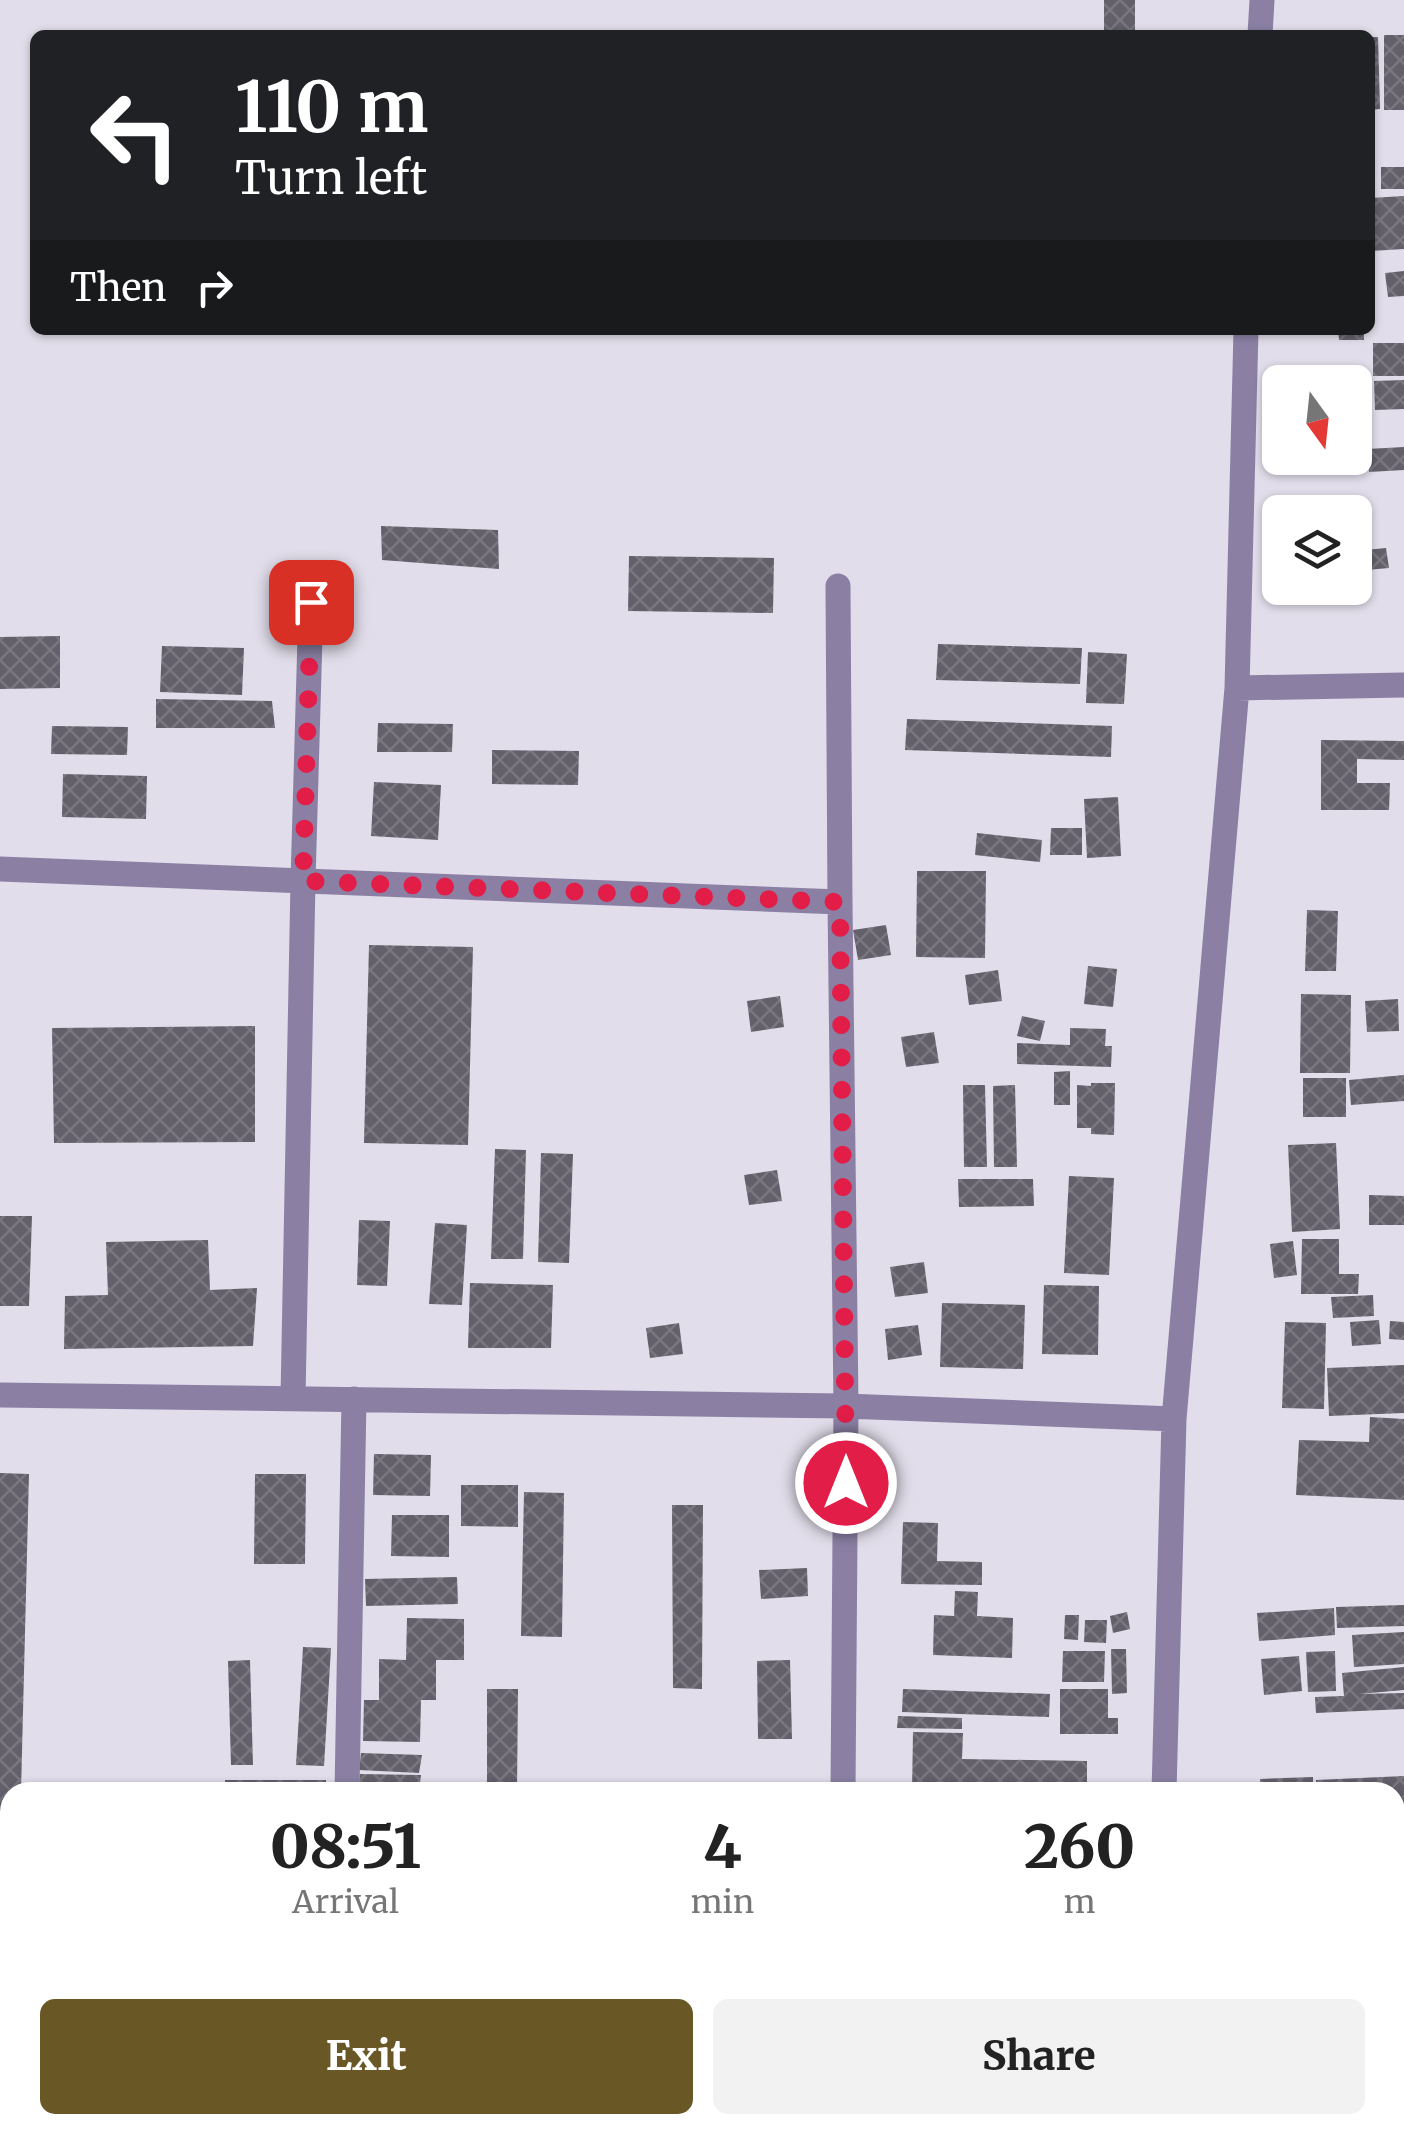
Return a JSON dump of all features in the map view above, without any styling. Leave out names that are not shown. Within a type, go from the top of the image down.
[{"type":"street","points":[[1260,30],[1262,0]]},
{"type":"street","points":[[1164,1782],[1174,1419],[1237,688],[1246,335]]},
{"type":"street","points":[[838,586],[846,1406],[842,1782]]},
{"type":"street","points":[[293,1398],[311,602]]},
{"type":"street","points":[[1237,688],[1404,684]]},
{"type":"street","points":[[0,869],[840,902]]},
{"type":"street","points":[[0,1396],[846,1406],[1174,1419]]},
{"type":"street","points":[[348,1782],[354,1399]]},
{"type":"building","points":[[1104,0],[1135,0],[1135,30],[1104,30]]},
{"type":"building","points":[[1384,35],[1404,35],[1404,110],[1384,110]]},
{"type":"building","points":[[1375,37],[1378,37],[1380,109],[1375,110]]},
{"type":"building","points":[[1381,167],[1404,167],[1404,189],[1381,189]]},
{"type":"building","points":[[1404,196],[1404,249],[1375,251],[1375,198]]},
{"type":"building","points":[[1404,271],[1404,296],[1388,297],[1385,273]]},
{"type":"building","points":[[1338,335],[1364,335],[1364,340],[1339,340]]},
{"type":"building","points":[[1373,343],[1404,343],[1404,376],[1373,376]]},
{"type":"building","points":[[1404,380],[1404,409],[1375,410],[1374,381]]},
{"type":"building","points":[[1404,447],[1404,470],[1372,472],[1372,449]]},
{"type":"building","points":[[381,526],[498,530],[499,569],[382,560]]},
{"type":"building","points":[[1386,548],[1389,568],[1372,570],[1372,549]]},
{"type":"building","points":[[629,556],[774,558],[773,613],[628,611]]},
{"type":"building","points":[[60,636],[60,688],[0,689],[0,637]]},
{"type":"building","points":[[938,644],[1082,648],[1080,684],[936,680]]},
{"type":"building","points":[[162,646],[244,648],[242,695],[160,692]]},
{"type":"building","points":[[1088,652],[1127,654],[1124,704],[1086,703]]},
{"type":"building","points":[[156,699],[272,701],[275,728],[156,728]]},
{"type":"building","points":[[907,719],[1112,726],[1111,757],[905,750]]},
{"type":"building","points":[[378,723],[453,724],[452,752],[377,752]]},
{"type":"building","points":[[52,726],[128,727],[127,755],[51,754]]},
{"type":"building","points":[[1321,740],[1404,741],[1404,760],[1357,759],[1357,783],[1390,783],[1389,810],[1321,810]]},
{"type":"building","points":[[492,750],[579,751],[578,785],[492,784]]},
{"type":"building","points":[[63,774],[147,776],[146,819],[62,817]]},
{"type":"building","points":[[374,782],[441,785],[438,840],[371,836]]},
{"type":"building","points":[[1118,797],[1121,856],[1087,858],[1084,799]]},
{"type":"building","points":[[1051,828],[1082,828],[1082,855],[1050,855]]},
{"type":"building","points":[[977,833],[1042,840],[1040,862],[975,855]]},
{"type":"building","points":[[917,871],[986,871],[985,958],[916,957]]},
{"type":"building","points":[[1307,910],[1338,911],[1336,971],[1305,971]]},
{"type":"building","points":[[886,925],[891,955],[858,960],[853,930]]},
{"type":"building","points":[[369,945],[473,947],[468,1145],[364,1143]]},
{"type":"building","points":[[1088,966],[1117,969],[1113,1007],[1084,1004]]},
{"type":"building","points":[[998,970],[1002,1001],[969,1005],[965,975]]},
{"type":"building","points":[[1301,994],[1351,995],[1350,1073],[1300,1073]]},
{"type":"building","points":[[780,996],[784,1027],[751,1032],[747,1001]]},
{"type":"building","points":[[1398,999],[1399,1031],[1367,1032],[1365,1001]]},
{"type":"building","points":[[1022,1016],[1045,1021],[1040,1041],[1017,1036]]},
{"type":"building","points":[[255,1026],[255,1142],[54,1143],[52,1028]]},
{"type":"building","points":[[1070,1028],[1106,1029],[1105,1046],[1112,1046],[1111,1067],[1017,1064],[1017,1043],[1070,1045]]},
{"type":"building","points":[[934,1032],[939,1063],[906,1067],[901,1037]]},
{"type":"building","points":[[1070,1071],[1070,1105],[1054,1105],[1054,1072]]},
{"type":"building","points":[[1404,1075],[1404,1101],[1351,1105],[1349,1080]]},
{"type":"building","points":[[1303,1078],[1346,1078],[1346,1117],[1303,1117]]},
{"type":"building","points":[[1115,1083],[1114,1135],[1091,1134],[1091,1128],[1077,1128],[1077,1085]]},
{"type":"building","points":[[963,1085],[985,1085],[987,1167],[964,1167]]},
{"type":"building","points":[[1015,1085],[1017,1167],[994,1167],[993,1086]]},
{"type":"building","points":[[1336,1143],[1340,1229],[1292,1232],[1288,1145]]},
{"type":"building","points":[[495,1149],[526,1150],[523,1259],[491,1259]]},
{"type":"building","points":[[541,1153],[573,1154],[569,1263],[538,1262]]},
{"type":"building","points":[[777,1170],[782,1201],[749,1205],[744,1175]]},
{"type":"building","points":[[1069,1176],[1114,1178],[1109,1275],[1064,1273]]},
{"type":"building","points":[[958,1179],[1033,1179],[1034,1206],[959,1207]]},
{"type":"building","points":[[1369,1195],[1404,1196],[1404,1225],[1369,1225]]},
{"type":"building","points":[[0,1216],[32,1216],[29,1306],[0,1306]]},
{"type":"building","points":[[359,1220],[390,1221],[387,1286],[357,1285]]},
{"type":"building","points":[[435,1223],[467,1225],[462,1305],[429,1304]]},
{"type":"building","points":[[1302,1239],[1339,1239],[1339,1274],[1359,1274],[1358,1294],[1301,1294]]},
{"type":"building","points":[[208,1240],[210,1290],[257,1288],[253,1346],[64,1349],[65,1296],[108,1295],[106,1242]]},
{"type":"building","points":[[1293,1241],[1297,1275],[1274,1278],[1270,1244]]},
{"type":"building","points":[[924,1262],[928,1293],[895,1297],[890,1267]]},
{"type":"building","points":[[470,1283],[553,1285],[551,1348],[468,1348]]},
{"type":"building","points":[[1044,1285],[1099,1286],[1098,1355],[1042,1354]]},
{"type":"building","points":[[1373,1295],[1374,1316],[1333,1318],[1331,1297]]},
{"type":"building","points":[[942,1303],[1025,1305],[1023,1369],[940,1367]]},
{"type":"building","points":[[1379,1320],[1381,1344],[1352,1346],[1350,1322]]},
{"type":"building","points":[[1390,1321],[1404,1322],[1404,1340],[1389,1339]]},
{"type":"building","points":[[1285,1322],[1326,1323],[1324,1409],[1282,1408]]},
{"type":"building","points":[[679,1323],[683,1354],[650,1358],[646,1328]]},
{"type":"building","points":[[918,1325],[922,1355],[888,1360],[885,1329]]},
{"type":"building","points":[[1404,1365],[1404,1413],[1329,1416],[1327,1368]]},
{"type":"building","points":[[1370,1417],[1404,1419],[1404,1500],[1296,1495],[1299,1440],[1369,1442]]},
{"type":"building","points":[[374,1454],[431,1455],[430,1496],[373,1495]]},
{"type":"building","points":[[0,1473],[29,1474],[21,1782],[0,1782]]},
{"type":"building","points":[[255,1474],[306,1474],[305,1564],[254,1564]]},
{"type":"building","points":[[461,1485],[518,1485],[518,1527],[461,1526]]},
{"type":"building","points":[[524,1492],[564,1493],[562,1637],[521,1636]]},
{"type":"building","points":[[672,1505],[703,1505],[702,1689],[673,1688]]},
{"type":"building","points":[[392,1515],[449,1515],[449,1557],[391,1556]]},
{"type":"building","points":[[903,1522],[938,1523],[937,1561],[982,1562],[982,1585],[901,1584]]},
{"type":"building","points":[[807,1568],[808,1596],[761,1599],[759,1570]]},
{"type":"building","points":[[457,1577],[458,1604],[366,1606],[365,1579]]},
{"type":"building","points":[[955,1591],[978,1592],[977,1616],[1013,1618],[1012,1658],[933,1655],[934,1615],[954,1616]]},
{"type":"building","points":[[1404,1605],[1404,1626],[1337,1628],[1336,1607]]},
{"type":"building","points":[[1334,1608],[1335,1635],[1259,1641],[1257,1613]]},
{"type":"building","points":[[1127,1612],[1130,1629],[1113,1633],[1110,1616]]},
{"type":"building","points":[[1065,1615],[1079,1615],[1078,1640],[1064,1639]]},
{"type":"building","points":[[407,1618],[464,1619],[464,1660],[436,1660],[436,1700],[421,1700],[420,1742],[363,1741],[364,1700],[379,1700],[379,1659],[406,1660]]},
{"type":"building","points":[[1085,1620],[1107,1620],[1106,1643],[1084,1642]]},
{"type":"building","points":[[1404,1632],[1404,1664],[1354,1667],[1352,1635]]},
{"type":"building","points":[[303,1647],[331,1648],[324,1766],[296,1765]]},
{"type":"building","points":[[1111,1649],[1126,1649],[1127,1693],[1112,1694]]},
{"type":"building","points":[[1063,1651],[1105,1651],[1104,1682],[1062,1682]]},
{"type":"building","points":[[1335,1651],[1336,1691],[1308,1692],[1306,1652]]},
{"type":"building","points":[[1299,1656],[1302,1691],[1264,1695],[1261,1659]]},
{"type":"building","points":[[250,1660],[253,1765],[231,1765],[228,1661]]},
{"type":"building","points":[[790,1660],[792,1739],[758,1739],[757,1661]]},
{"type":"building","points":[[1404,1667],[1404,1690],[1359,1694],[1404,1693],[1404,1709],[1316,1713],[1315,1697],[1344,1696],[1342,1673]]},
{"type":"building","points":[[487,1689],[518,1689],[517,1782],[487,1782]]},
{"type":"building","points":[[903,1689],[1050,1694],[1049,1717],[902,1712]]},
{"type":"building","points":[[1060,1689],[1108,1689],[1108,1718],[1118,1718],[1118,1734],[1060,1734]]},
{"type":"building","points":[[898,1716],[962,1718],[962,1729],[897,1728]]},
{"type":"building","points":[[913,1732],[963,1733],[962,1759],[1087,1761],[1087,1782],[912,1782]]},
{"type":"building","points":[[361,1753],[422,1755],[419,1773],[359,1770]]},
{"type":"building","points":[[360,1774],[421,1775],[420,1782],[359,1782]]},
{"type":"building","points":[[1404,1776],[1404,1782],[1316,1780]]},
{"type":"building","points":[[1313,1777],[1313,1782],[1260,1782]]},
{"type":"building","points":[[225,1780],[326,1780],[326,1782]]},
{"type":"route","points":[[311,602],[303,881],[840,902],[846,1483]]}]
